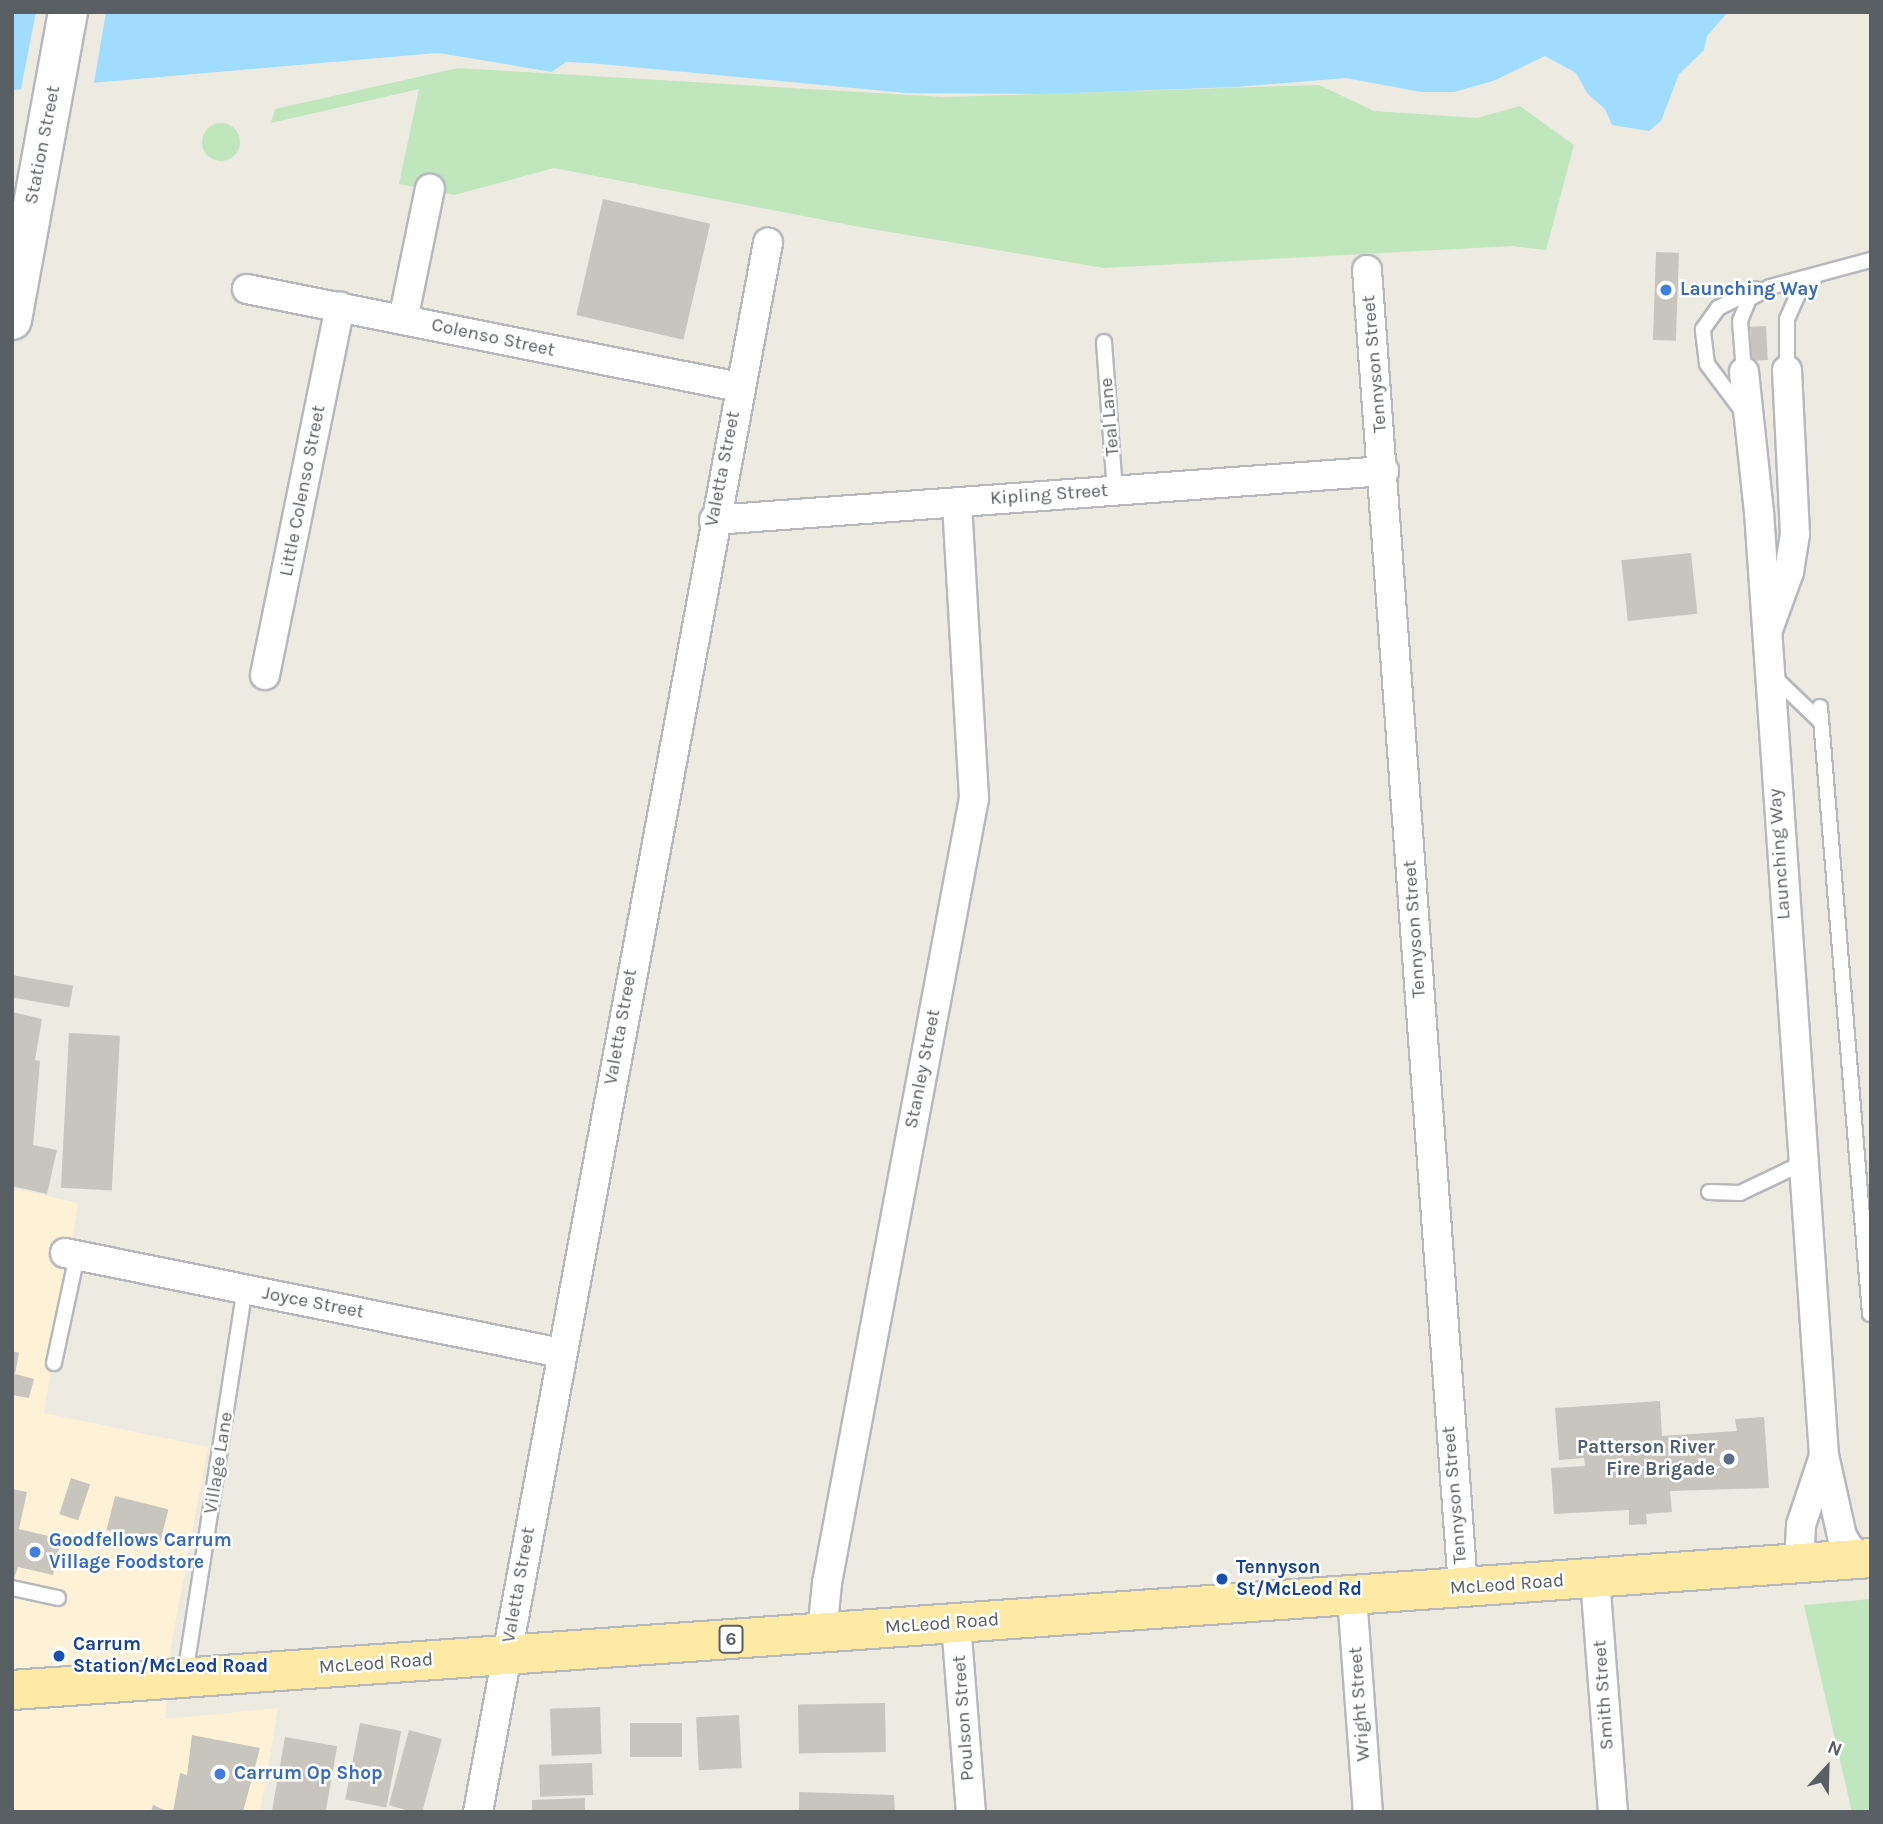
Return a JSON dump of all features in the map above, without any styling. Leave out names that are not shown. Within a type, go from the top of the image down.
[{"type":"main road","name":"McLeod Road","points":[[12,1690],[1867,1559]]},
{"type":"street","name":"Station Street","points":[[12,320],[68,12]]},
{"type":"street","points":[[403,320],[430,189]]},
{"type":"street","name":"Valetta Street","points":[[478,1812],[714,520],[768,243]]},
{"type":"street","name":"Tennyson Street","points":[[1367,270],[1384,471],[1463,1588]]},
{"type":"street","name":"Colenso Street","points":[[247,289],[739,387]]},
{"type":"street","name":"Little Colenso Street","points":[[265,675],[340,307]]},
{"type":"street","points":[[1767,662],[1772,617],[1793,552],[1787,370]]},
{"type":"street","name":"Launching Way","points":[[1744,372],[1751,422],[1824,1455],[1842,1536],[1852,1552],[1867,1559]]},
{"type":"street","name":"Kipling Street","points":[[714,520],[1384,471]]},
{"type":"street","name":"Stanley Street","points":[[822,1633],[827,1583],[974,798],[957,502]]},
{"type":"street","name":"Joyce Street","points":[[71,1254],[561,1353]]},
{"type":"street","name":"Launching Way","points":[[1799,1564],[1801,1525],[1824,1455]]},
{"type":"street","name":"Smith Street","points":[[1595,1579],[1612,1812]]},
{"type":"street","name":"Wright Street","points":[[1352,1596],[1368,1812]]},
{"type":"street","name":"Poulson Street","points":[[956,1623],[971,1812]]},
{"type":"lane","name":"Launching Way","points":[[1744,372],[1742,311],[1754,296],[1778,284],[1871,260]]},
{"type":"lane","points":[[1787,370],[1787,319],[1798,294],[1820,273]]},
{"type":"lane","points":[[1751,422],[1712,372],[1704,353],[1707,318],[1743,295],[1778,284]]},
{"type":"lane","name":"Teal Lane","points":[[1104,342],[1115,491]]},
{"type":"lane","points":[[1767,662],[1821,715],[1870,1314]]},
{"type":"lane","points":[[1709,1192],[1740,1193],[1803,1163]]},
{"type":"lane","points":[[54,1363],[71,1254]]},
{"type":"lane","name":"Village Lane","points":[[184,1678],[245,1289]]},
{"type":"lane","points":[[12,1588],[58,1598]]},
{"type":"shaded area","points":[[12,1188],[78,1203],[44,1413],[208,1447],[171,1646],[165,1719],[278,1708],[260,1812],[12,1812]]},
{"type":"green space","points":[[458,68],[944,97],[1319,85],[1374,111],[1477,118],[1520,106],[1574,145],[1546,250],[1512,246],[1104,268],[860,227],[554,168],[454,195],[399,184],[419,89],[271,123],[275,109]]},
{"type":"green space","points":[[221,123],[235,128],[240,142],[235,156],[221,161],[207,156],[202,142],[207,128]]},
{"type":"green space","points":[[1871,1599],[1871,1812],[1852,1812],[1804,1605]]},
{"type":"water","points":[[12,12],[1728,12],[1707,36],[1704,50],[1679,74],[1661,121],[1649,131],[1612,125],[1605,109],[1587,93],[1576,73],[1545,56],[1493,81],[1454,92],[1421,92],[1346,78],[1236,87],[1043,94],[906,93],[590,63],[566,62],[551,72],[438,53],[12,90]]},
{"type":"pier","points":[[36,12],[106,12],[94,83],[438,53],[551,72],[438,57],[12,94],[21,89]]},
{"type":"building","points":[[603,199],[710,224],[683,340],[576,315]]},
{"type":"building","name":"Launching Way","points":[[1656,252],[1679,253],[1676,341],[1653,340]]},
{"type":"building","points":[[1766,326],[1768,360],[1752,361],[1750,327]]},
{"type":"building","points":[[1691,553],[1697,614],[1628,621],[1621,560]]},
{"type":"building","points":[[12,975],[73,986],[69,1007],[12,997]]},
{"type":"building","points":[[12,1012],[42,1019],[35,1060],[40,1061],[33,1145],[57,1150],[47,1194],[12,1186]]},
{"type":"building","points":[[69,1033],[120,1036],[112,1190],[61,1188]]},
{"type":"building","points":[[12,1351],[19,1353],[15,1374],[34,1379],[29,1398],[12,1395]]},
{"type":"building","points":[[1660,1401],[1662,1436],[1737,1431],[1735,1419],[1764,1417],[1769,1488],[1670,1491],[1672,1512],[1646,1514],[1647,1524],[1629,1525],[1629,1510],[1554,1514],[1551,1468],[1585,1466],[1584,1458],[1559,1460],[1555,1408]]},
{"type":"building","points":[[71,1478],[90,1484],[78,1520],[59,1514]]},
{"type":"building","name":"Goodfellows Carrum Village Foodstore","points":[[12,1489],[27,1492],[19,1529],[61,1539],[53,1575],[18,1567],[12,1584]]},
{"type":"building","points":[[115,1496],[168,1509],[160,1543],[107,1530]]},
{"type":"building","points":[[885,1703],[886,1752],[799,1754],[798,1705]]},
{"type":"building","points":[[600,1707],[602,1754],[552,1756],[550,1709]]},
{"type":"building","points":[[739,1715],[742,1768],[699,1770],[696,1717]]},
{"type":"building","points":[[360,1723],[401,1731],[386,1808],[345,1800]]},
{"type":"building","points":[[630,1723],[682,1723],[682,1757],[630,1757]]},
{"type":"building","points":[[409,1730],[442,1739],[422,1812],[389,1805]]},
{"type":"building","name":"Carrum Op Shop","points":[[192,1735],[260,1748],[243,1812],[173,1812],[180,1773],[187,1775]]},
{"type":"building","points":[[285,1737],[337,1746],[326,1812],[272,1812]]},
{"type":"building","points":[[592,1763],[593,1795],[540,1797],[539,1765]]},
{"type":"building","points":[[799,1792],[894,1795],[895,1812],[799,1812]]},
{"type":"building","points":[[585,1798],[585,1812],[532,1812],[532,1800]]},
{"type":"building","points":[[153,1805],[169,1812],[151,1812]]},
{"type":"place","name":"Launching Way","points":[[1666,290]]},
{"type":"place","name":"Patterson River Fire Brigade","points":[[1729,1459]]},
{"type":"place","name":"Goodfellows Carrum Village Foodstore","points":[[35,1552]]},
{"type":"place","name":"Tennyson St/McLeod Rd","points":[[1222,1579]]},
{"type":"place","name":"Carrum Station/McLeod Road","points":[[59,1656]]},
{"type":"place","name":"Carrum Op Shop","points":[[220,1774]]}]
